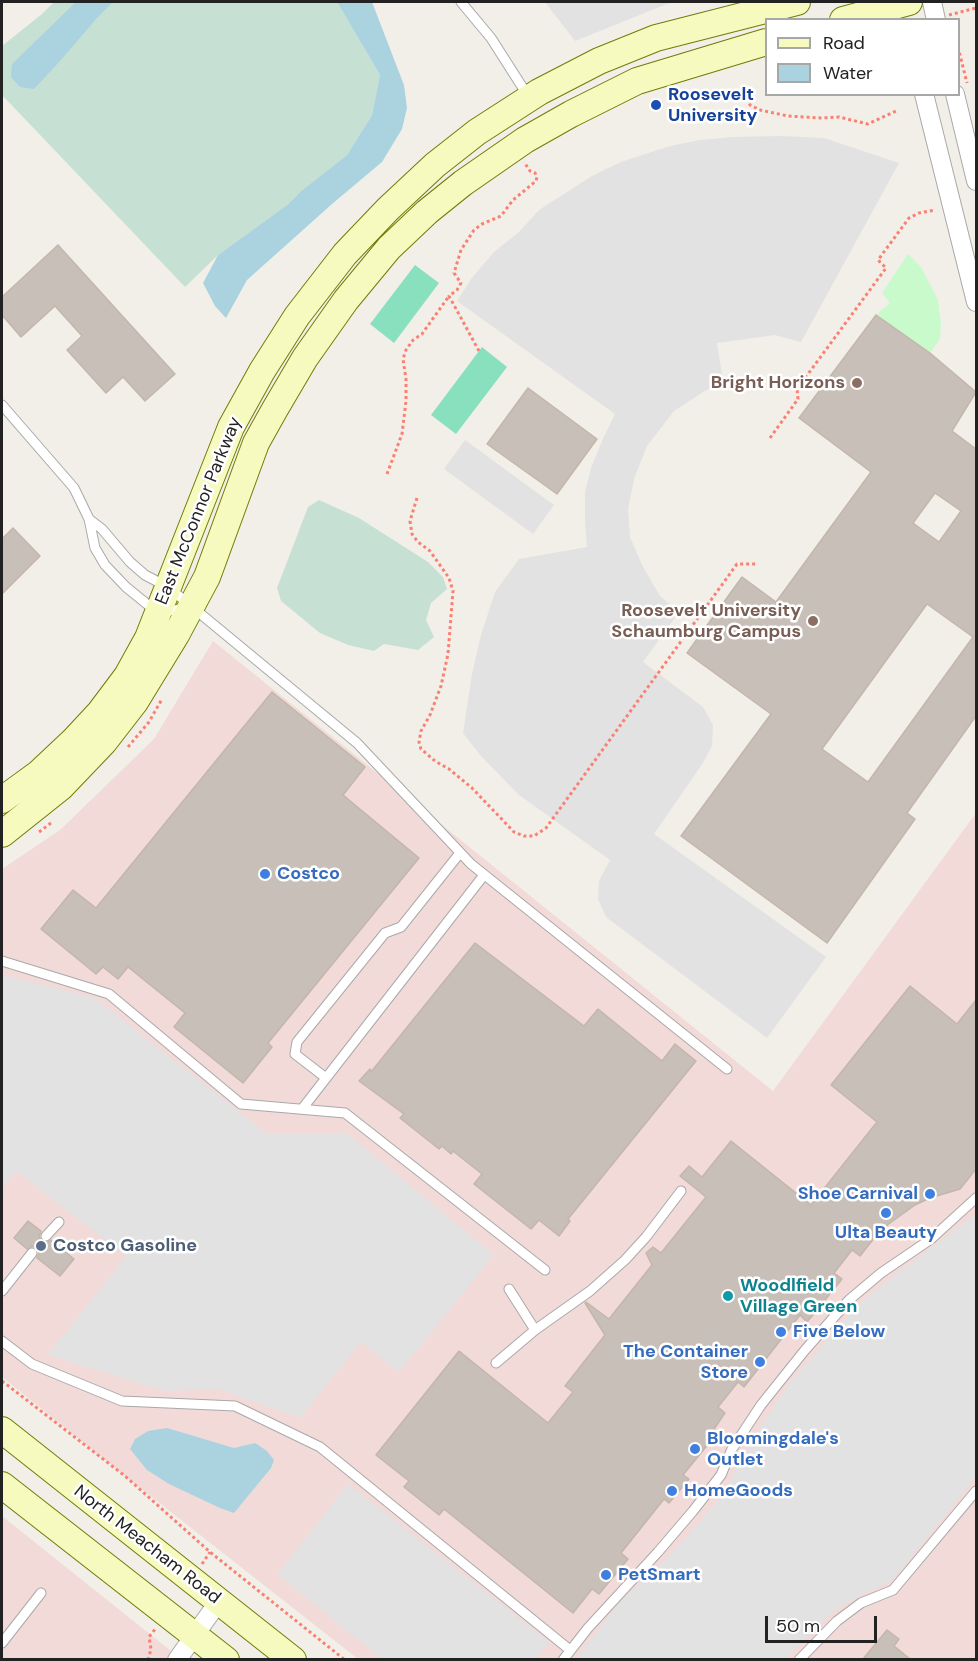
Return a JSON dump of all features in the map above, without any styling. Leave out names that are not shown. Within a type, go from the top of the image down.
[{"type":"street","name":"East McConnor Parkway","points":[[2,800],[39,773],[72,741],[100,712],[127,676],[148,638],[231,427],[262,371],[297,316],[345,254],[388,209],[435,165],[477,132],[529,98],[599,61],[656,38],[797,2]]},
{"type":"street","points":[[932,2],[943,17]]},
{"type":"street","points":[[852,18],[904,6]]},
{"type":"street","name":"East McConnor Parkway","points":[[2,834],[56,792],[104,742],[135,702],[171,644],[207,577],[256,442],[274,409],[305,358],[346,300],[389,249],[427,212],[463,183],[525,140],[571,114],[638,81],[765,42]]},
{"type":"street","points":[[924,96],[976,302]]},
{"type":"street","points":[[955,96],[976,182]]},
{"type":"street","name":"North Meacham Road","points":[[2,1430],[292,1659]]},
{"type":"street","points":[[2,1485],[226,1659]]},
{"type":"street","points":[[177,1659],[219,1601]]},
{"type":"lane","points":[[461,2],[490,38],[529,98]]},
{"type":"lane","points":[[2,405],[74,488],[89,519],[95,548],[105,565],[126,587],[158,613],[191,607]]},
{"type":"lane","points":[[89,519],[102,529],[130,562],[145,575],[168,587],[357,743],[460,853],[484,875],[727,1069]]},
{"type":"lane","points":[[326,1078],[295,1054],[297,1042],[385,933],[401,927],[460,853]]},
{"type":"lane","points":[[302,1109],[484,875]]},
{"type":"lane","points":[[2,962],[109,994],[241,1104],[345,1113],[545,1270]]},
{"type":"lane","points":[[496,1363],[535,1330],[590,1291],[625,1260],[646,1237],[681,1191]]},
{"type":"lane","points":[[563,1659],[693,1511],[720,1475],[732,1449],[760,1405],[849,1300],[881,1273],[931,1239],[976,1198]]},
{"type":"lane","points":[[46,1236],[59,1222]]},
{"type":"lane","points":[[2,1291],[32,1253]]},
{"type":"lane","points":[[509,1289],[535,1330]]},
{"type":"lane","points":[[2,1341],[32,1364],[122,1401],[236,1406],[320,1447],[570,1650]]},
{"type":"lane","points":[[799,1659],[837,1621],[861,1604],[893,1590],[976,1491]]},
{"type":"lane","points":[[2,1643],[41,1593]]},
{"type":"path","points":[[943,17],[976,8]]},
{"type":"path","points":[[746,92],[750,105],[760,110],[788,116],[839,117],[868,124],[896,111]]},
{"type":"path","points":[[387,474],[402,434],[406,401],[402,358],[413,340],[422,334],[461,283],[454,273],[460,250],[468,238],[482,224],[501,216],[513,200],[536,181],[535,173],[530,171],[521,157]]},
{"type":"path","points":[[770,438],[798,399],[797,389],[886,268],[878,260],[909,218],[935,210]]},
{"type":"path","points":[[449,296],[479,351]]},
{"type":"path","points":[[417,498],[410,521],[412,534],[430,551],[449,578],[453,591],[448,654],[441,686],[421,731],[419,742],[421,749],[472,788],[514,832],[524,836],[534,836],[546,828],[737,564],[757,564]]},
{"type":"path","points":[[128,747],[149,722],[165,693]]},
{"type":"path","points":[[37,833],[54,820]]},
{"type":"path","points":[[2,1380],[125,1476],[210,1552],[345,1659]]},
{"type":"path","points":[[148,1659],[151,1649],[149,1637]]},
{"type":"shaded area","points":[[545,2],[672,2],[575,41]]},
{"type":"shaded area","points":[[732,137],[824,138],[899,163],[801,342],[775,335],[717,343],[723,381],[674,411],[647,446],[634,479],[628,509],[630,537],[643,567],[660,596],[679,612],[643,662],[703,707],[713,725],[712,746],[703,763],[654,834],[826,957],[767,1038],[606,917],[598,899],[599,881],[610,860],[519,795],[481,756],[463,733],[472,674],[481,635],[495,592],[519,559],[587,547],[585,492],[591,468],[615,414],[457,301],[471,279],[494,252],[519,232],[539,210],[592,176],[621,162],[670,146]]},
{"type":"shaded area","points":[[465,440],[554,505],[533,534],[444,469]]},
{"type":"shaded area","points":[[213,641],[773,1091],[976,813],[976,1659],[358,1659],[2,1377],[2,869],[60,830],[154,739]]},
{"type":"shaded area","points":[[2,975],[95,998],[267,1134],[348,1134],[494,1255],[399,1372],[361,1342],[300,1418],[218,1389],[166,1391],[48,1355],[126,1256],[16,1171],[2,1188]]},
{"type":"shaded area","points":[[976,1214],[976,1476],[893,1579],[835,1609],[785,1659],[576,1659],[622,1600],[674,1551],[722,1496],[753,1437],[791,1382],[853,1309]]},
{"type":"shaded area","points":[[348,1484],[549,1642],[535,1659],[382,1659],[277,1574]]},
{"type":"shaded area","points":[[2,1516],[181,1659],[2,1659]]},
{"type":"green space","points":[[54,2],[337,2],[380,75],[372,115],[347,155],[287,205],[218,255],[185,287],[2,95],[2,46]]},
{"type":"green space","points":[[908,254],[921,267],[938,300],[940,339],[930,353],[876,315],[890,303],[882,293]]},
{"type":"green space","points":[[415,265],[439,283],[394,343],[370,324]]},
{"type":"green space","points":[[482,347],[507,367],[456,434],[431,415]]},
{"type":"green space","points":[[319,500],[359,518],[428,562],[443,577],[447,589],[431,603],[426,620],[434,637],[418,650],[384,644],[374,651],[348,645],[320,633],[281,601],[277,588],[308,507]]},
{"type":"water","points":[[76,2],[113,2],[34,89],[20,87],[11,77],[12,64]]},
{"type":"water","points":[[337,2],[372,2],[404,85],[407,108],[402,129],[382,162],[247,280],[226,318],[215,306],[203,283],[218,255],[287,205],[347,155],[372,115],[380,75]]},
{"type":"water","points":[[167,1428],[234,1448],[255,1443],[267,1451],[274,1460],[271,1468],[234,1513],[169,1484],[147,1470],[130,1449],[135,1439],[148,1431]]},
{"type":"building","points":[[58,245],[175,374],[145,401],[123,377],[106,393],[67,350],[82,336],[55,306],[21,337],[2,315],[2,297]]},
{"type":"building","name":"Roosevelt University Schaumburg Campus","points":[[876,315],[930,353],[976,392],[952,431],[976,449],[976,716],[907,813],[915,819],[827,943],[681,836],[771,714],[687,653],[742,577],[776,602],[871,472],[799,418]],"holes":[[[935,493],[961,511],[939,542],[913,523]],[[927,604],[973,637],[868,782],[822,749]]]},
{"type":"building","points":[[528,388],[597,439],[557,494],[487,444]]},
{"type":"building","points":[[13,528],[40,556],[2,594],[2,539]]},
{"type":"building","name":"Costco","points":[[272,692],[365,767],[343,795],[419,858],[268,1043],[272,1047],[243,1083],[174,1027],[185,1013],[128,967],[118,979],[103,967],[96,974],[41,929],[73,890],[96,908]]},
{"type":"building","points":[[475,943],[584,1026],[598,1009],[662,1061],[675,1044],[696,1061],[568,1219],[570,1221],[559,1236],[539,1220],[531,1229],[474,1184],[482,1174],[453,1151],[451,1154],[442,1146],[439,1149],[400,1118],[404,1114],[359,1081],[370,1069],[371,1072]]},
{"type":"building","name":"Woodlfield Village Green","points":[[910,986],[957,1024],[976,1000],[976,1169],[960,1189],[915,1205],[890,1223],[879,1232],[860,1256],[852,1250],[834,1273],[842,1279],[807,1322],[800,1315],[744,1387],[738,1382],[718,1407],[725,1413],[714,1429],[718,1432],[683,1475],[689,1479],[669,1503],[664,1499],[621,1553],[628,1559],[599,1594],[592,1589],[573,1613],[444,1509],[439,1515],[404,1487],[409,1481],[376,1455],[459,1351],[548,1423],[573,1392],[565,1386],[605,1335],[585,1303],[609,1319],[652,1265],[646,1253],[653,1247],[661,1253],[706,1197],[680,1176],[689,1166],[702,1177],[731,1141],[811,1205],[877,1122],[831,1085]]},
{"type":"building","name":"Costco Gasoline","points":[[28,1221],[41,1231],[39,1237],[42,1241],[47,1243],[51,1240],[74,1259],[60,1276],[37,1258],[39,1253],[37,1248],[32,1246],[27,1249],[14,1238]]},
{"type":"building","points":[[887,1630],[899,1639],[894,1646],[910,1659],[863,1659]]},
{"type":"place","name":"Roosevelt University","points":[[656,105]]},
{"type":"place","name":"Bright Horizons","points":[[857,383]]},
{"type":"place","name":"Roosevelt University Schaumburg Campus","points":[[813,621]]},
{"type":"place","name":"Costco","points":[[265,874]]},
{"type":"place","name":"Shoe Carnival","points":[[930,1194]]},
{"type":"place","name":"Ulta Beauty","points":[[886,1213]]},
{"type":"place","name":"Costco Gasoline","points":[[41,1246]]},
{"type":"place","name":"Woodlfield Village Green","points":[[728,1296]]},
{"type":"place","name":"Five Below","points":[[781,1332]]},
{"type":"place","name":"The Container Store","points":[[760,1362]]},
{"type":"place","name":"Bloomingdale's Outlet","points":[[695,1449]]},
{"type":"place","name":"HomeGoods","points":[[672,1491]]},
{"type":"place","name":"PetSmart","points":[[606,1575]]}]
